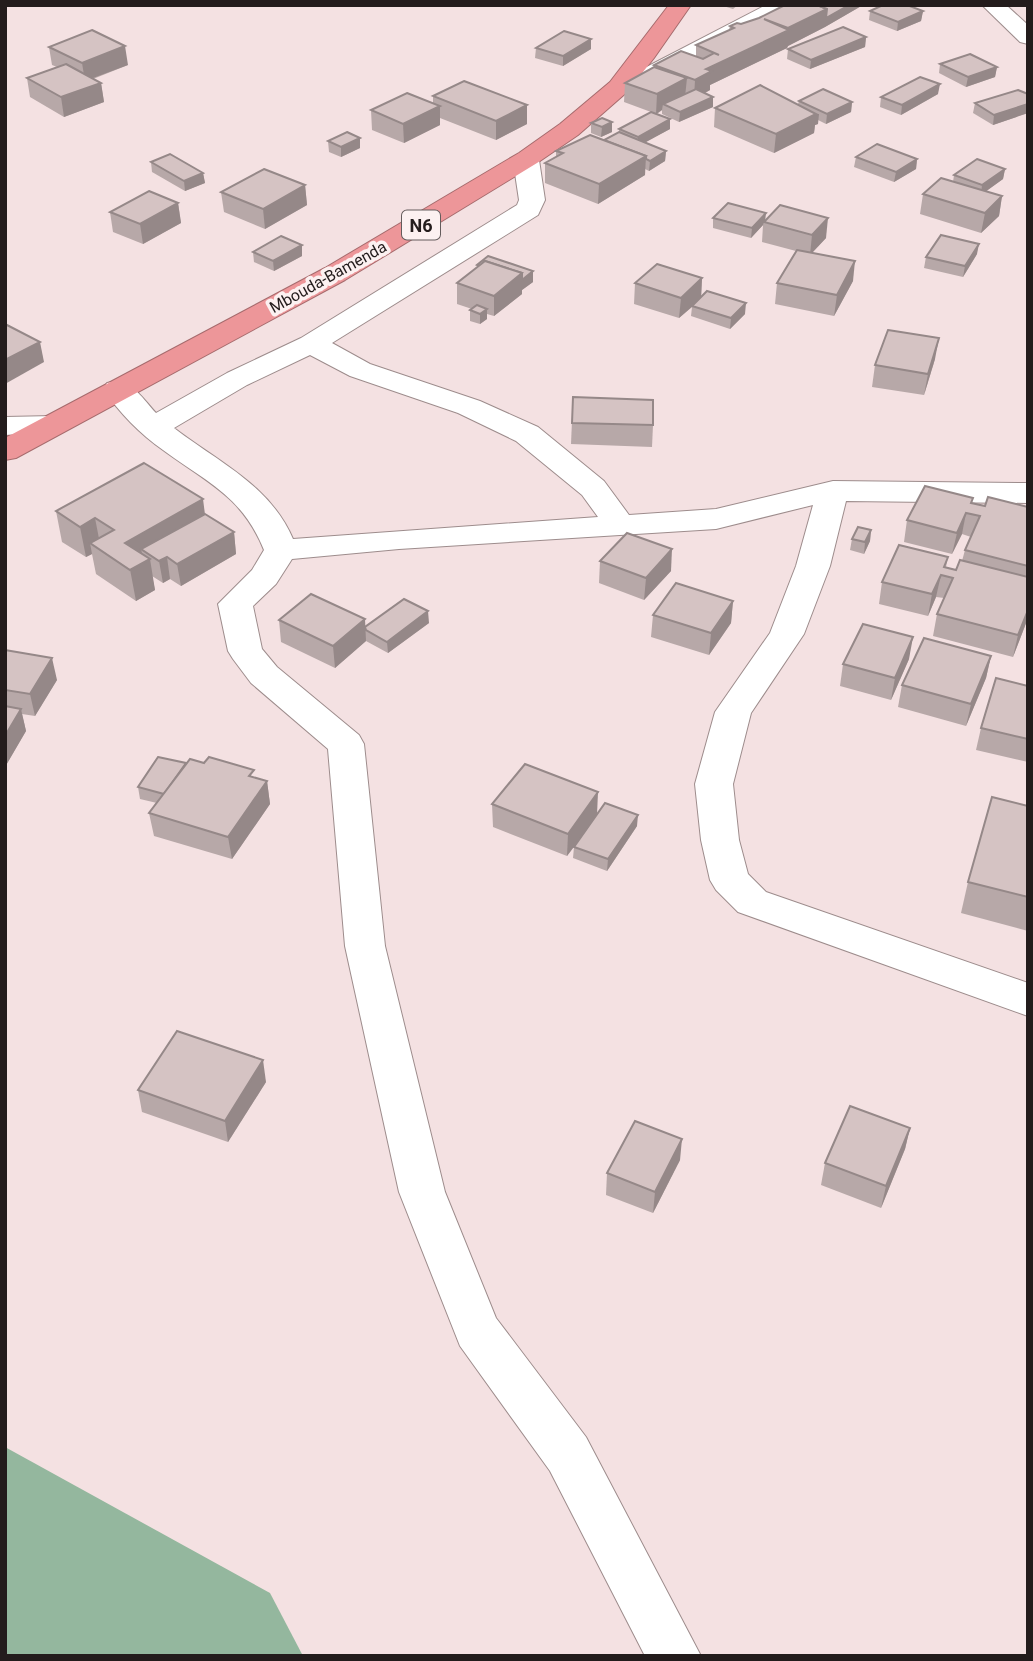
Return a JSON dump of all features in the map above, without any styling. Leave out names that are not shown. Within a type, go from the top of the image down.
[{"type":"highway","name":"Mbouda-Bamenda","points":[[5,451],[387,245],[526,160],[569,131],[611,95],[680,5]]},
{"type":"street","points":[[611,95],[784,5]]},
{"type":"street","points":[[993,5],[1028,37]]},
{"type":"street","points":[[154,428],[237,379],[311,344],[529,209],[532,200],[526,160]]},
{"type":"street","points":[[311,344],[360,370],[469,407],[527,434],[593,488],[622,527]]},
{"type":"street","points":[[118,389],[154,428],[213,467],[250,496],[276,533],[281,550],[264,577],[235,604],[243,641],[246,651],[264,675],[346,744],[365,946],[422,1192],[477,1331],[568,1454],[674,1656]]},
{"type":"street","points":[[5,426],[54,425]]},
{"type":"street","points":[[281,550],[399,539],[716,519],[833,491],[1028,493]]},
{"type":"street","points":[[833,491],[813,566],[787,634],[733,712],[714,784],[720,840],[730,880],[752,902],[1028,1000]]},
{"type":"green space","points":[[5,1447],[270,1593],[303,1656],[5,1656]]},
{"type":"building","points":[[785,5],[817,5],[827,9],[788,28],[764,19],[789,30],[706,69],[712,71],[695,80],[654,65],[681,51],[703,59],[714,53],[719,55],[696,45],[734,28],[730,26],[759,18]]},
{"type":"building","points":[[817,5],[849,5],[826,18],[827,9]]},
{"type":"building","points":[[883,5],[907,5],[923,11],[898,22],[870,11]]},
{"type":"building","points":[[843,27],[866,37],[811,60],[788,49]]},
{"type":"building","points":[[92,30],[125,46],[82,63],[49,47]]},
{"type":"building","points":[[564,31],[591,39],[563,56],[536,48]]},
{"type":"building","points":[[970,54],[997,67],[968,77],[940,64]]},
{"type":"building","points":[[66,64],[101,83],[61,97],[27,78]]},
{"type":"building","points":[[654,67],[687,78],[657,94],[625,83]]},
{"type":"building","points":[[920,77],[940,84],[902,105],[881,97]]},
{"type":"building","points":[[464,81],[527,105],[496,121],[433,96]]},
{"type":"building","points":[[760,85],[816,114],[776,134],[715,108]]},
{"type":"building","points":[[696,89],[713,97],[680,112],[663,104]]},
{"type":"building","points":[[823,89],[852,102],[827,114],[799,101]]},
{"type":"building","points":[[1018,90],[1028,94],[1028,104],[994,115],[975,103]]},
{"type":"building","points":[[407,93],[440,106],[403,124],[371,110]]},
{"type":"building","points":[[651,112],[670,119],[638,137],[619,129]]},
{"type":"building","points":[[602,118],[612,122],[602,127],[591,123]]},
{"type":"building","points":[[347,132],[360,138],[341,147],[328,141]]},
{"type":"building","points":[[619,132],[666,151],[650,161],[646,156],[604,140]]},
{"type":"building","points":[[590,135],[646,156],[599,184],[545,163],[563,153],[556,151]]},
{"type":"building","points":[[877,144],[917,159],[896,172],[856,157]]},
{"type":"building","points":[[170,154],[203,173],[184,181],[151,162]]},
{"type":"building","points":[[977,159],[1005,169],[982,185],[954,175]]},
{"type":"building","points":[[264,169],[305,185],[263,209],[221,192]]},
{"type":"building","points":[[941,178],[1002,196],[985,213],[923,194]]},
{"type":"building","points":[[149,191],[178,203],[140,224],[110,212]]},
{"type":"building","points":[[728,203],[766,213],[752,228],[713,218]]},
{"type":"building","points":[[780,205],[828,218],[812,235],[764,222]]},
{"type":"building","points":[[941,235],[979,244],[965,266],[926,257]]},
{"type":"building","points":[[281,236],[302,245],[273,261],[253,252]]},
{"type":"building","points":[[797,250],[855,261],[837,295],[777,283]]},
{"type":"building","points":[[488,256],[533,271],[522,280],[522,273],[485,261],[480,266],[477,265]]},
{"type":"building","points":[[485,261],[522,273],[494,296],[457,283]]},
{"type":"building","points":[[657,264],[702,278],[681,298],[635,283]]},
{"type":"building","points":[[707,291],[746,303],[731,318],[692,306]]},
{"type":"building","points":[[477,305],[487,309],[480,314],[470,310]]},
{"type":"building","points":[[5,324],[40,342],[5,360]]},
{"type":"building","points":[[888,330],[939,338],[928,374],[875,365]]},
{"type":"building","points":[[573,397],[653,400],[653,425],[572,423]]},
{"type":"building","points":[[144,463],[203,499],[125,543],[150,559],[130,570],[90,543],[114,530],[95,518],[80,527],[56,511]]},
{"type":"building","points":[[925,486],[973,498],[971,503],[985,506],[988,497],[1028,507],[1028,566],[965,550],[980,516],[966,513],[957,533],[907,520]]},
{"type":"building","points":[[205,514],[234,532],[177,564],[167,557],[159,561],[141,549]]},
{"type":"building","points":[[858,527],[871,530],[865,542],[852,539]]},
{"type":"building","points":[[627,533],[672,549],[646,578],[600,561]]},
{"type":"building","points":[[899,545],[948,557],[944,567],[956,570],[960,560],[1028,577],[1028,610],[1018,635],[937,614],[953,578],[941,575],[932,594],[882,582]]},
{"type":"building","points":[[676,583],[733,601],[711,633],[653,615]]},
{"type":"building","points":[[311,594],[365,619],[333,646],[279,620]]},
{"type":"building","points":[[404,599],[428,611],[387,642],[366,630],[365,627]]},
{"type":"building","points":[[863,624],[913,637],[895,678],[843,664]]},
{"type":"building","points":[[924,638],[991,656],[971,704],[902,685]]},
{"type":"building","points":[[5,650],[52,658],[30,694],[5,690]]},
{"type":"building","points":[[996,678],[1028,686],[1028,739],[981,728]]},
{"type":"building","points":[[5,706],[21,709],[5,736]]},
{"type":"building","points":[[158,757],[186,763],[164,794],[138,787]]},
{"type":"building","points":[[209,757],[254,770],[249,776],[267,781],[228,837],[149,813],[190,759],[204,763]]},
{"type":"building","points":[[525,764],[598,792],[568,834],[492,804]]},
{"type":"building","points":[[992,797],[1028,806],[1028,897],[968,882]]},
{"type":"building","points":[[605,803],[638,815],[608,859],[574,847]]},
{"type":"building","points":[[177,1031],[263,1060],[225,1121],[138,1090]]},
{"type":"building","points":[[850,1106],[910,1128],[886,1186],[825,1163]]},
{"type":"building","points":[[635,1121],[682,1139],[655,1192],[607,1173]]}]
